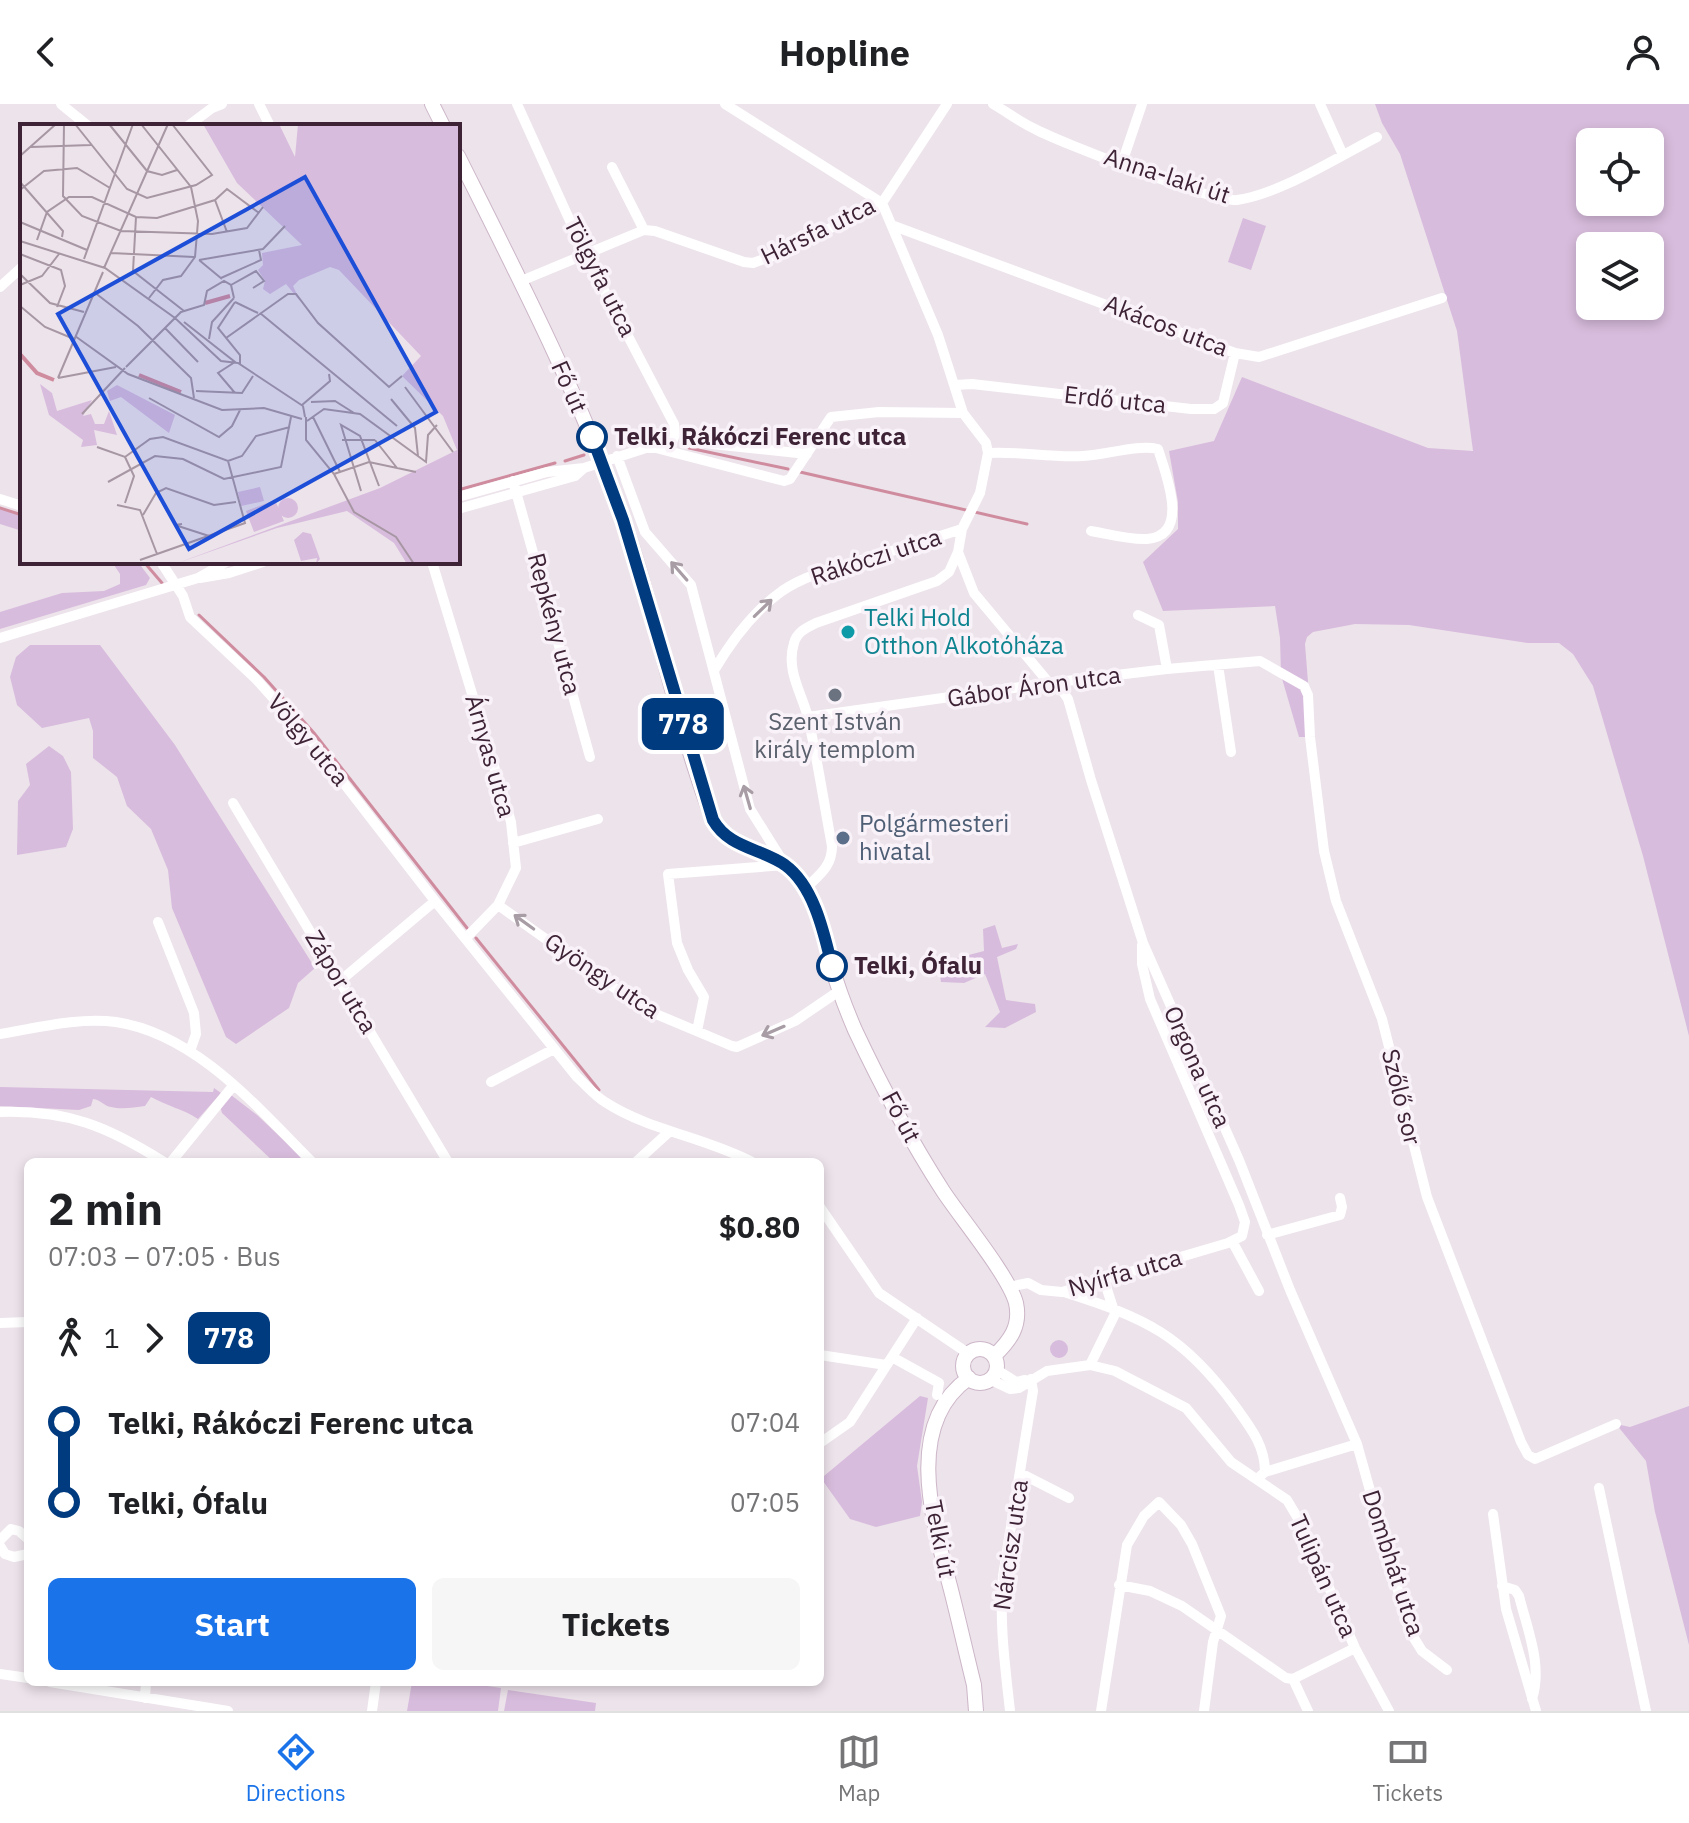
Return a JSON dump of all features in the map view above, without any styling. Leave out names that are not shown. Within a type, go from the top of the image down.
[{"type":"main road","points":[[432,104],[442,124]]},
{"type":"main road","name":"Fő út","points":[[460,160],[521,281],[602,461],[627,533],[713,820],[719,831],[729,839],[785,865],[797,876],[817,914],[839,991],[856,1031],[921,1155],[1008,1287],[1016,1305],[1017,1321],[1013,1334],[994,1368]]},
{"type":"main road","points":[[981,1350],[994,1368],[982,1383],[969,1378],[964,1366],[969,1354],[981,1350]]},
{"type":"main road","name":"Telki út","points":[[969,1378],[956,1387],[939,1411],[931,1439],[929,1477],[936,1526],[974,1685],[976,1711]]},
{"type":"street","points":[[61,104],[86,124]]},
{"type":"street","points":[[191,124],[222,104]]},
{"type":"street","points":[[259,104],[269,124]]},
{"type":"street","name":"Tölgyfa utca","points":[[517,104],[585,254],[674,424],[675,435],[668,451]]},
{"type":"street","points":[[725,104],[882,203],[938,335],[963,413],[986,443],[988,453],[1082,457],[1146,446],[1158,449],[1174,513],[1170,526],[1159,536],[1145,539],[1091,531]]},
{"type":"street","name":"Hársfa utca","points":[[644,230],[753,263],[882,203],[947,104]]},
{"type":"street","name":"Anna-laki út","points":[[993,104],[1037,130],[1176,184],[1233,201],[1257,196],[1377,137]]},
{"type":"street","points":[[1122,163],[1142,104]]},
{"type":"street","points":[[1320,104],[1343,155]]},
{"type":"street","points":[[521,281],[644,230],[612,167]]},
{"type":"street","name":"Akácos utca","points":[[894,226],[1235,353],[1259,357],[1442,298]]},
{"type":"street","points":[[2,280],[20,268]]},
{"type":"street","name":"Erdő utca","points":[[955,385],[972,384],[1214,409],[1223,403],[1235,353]]},
{"type":"street","points":[[460,497],[575,476],[584,468],[646,448],[784,481],[794,476],[831,417],[879,412],[963,413]]},
{"type":"street","points":[[712,444],[807,454]]},
{"type":"street","name":"Rákóczi utca","points":[[715,669],[742,629],[783,590],[803,579],[962,529],[980,493],[988,453]]},
{"type":"street","name":"Fő út","points":[[617,456],[645,532],[691,585],[750,809],[785,865]]},
{"type":"street","points":[[460,508],[515,486]]},
{"type":"street","name":"Repkény utca","points":[[515,486],[590,757]]},
{"type":"street","points":[[0,499],[20,505]]},
{"type":"street","points":[[805,889],[827,868],[832,857],[808,717],[800,697],[792,658],[794,641],[803,629],[937,581],[949,572],[958,552],[962,529]]},
{"type":"street","name":"Orgona utca","points":[[958,552],[974,593],[1068,699],[1143,943],[1239,1160],[1267,1235],[1357,1444]]},
{"type":"street","name":"Völgy utca","points":[[162,564],[177,585],[190,617],[255,678],[308,737],[435,901]]},
{"type":"street","points":[[198,578],[222,564]]},
{"type":"street","points":[[0,638],[254,564]]},
{"type":"street","name":"Árnyas utca","points":[[433,564],[511,822],[516,868],[498,905],[466,938]]},
{"type":"street","points":[[1138,615],[1159,625],[1167,669]]},
{"type":"street","name":"Gábor Áron utca","points":[[808,717],[1053,683],[1260,661]]},
{"type":"street","name":"Szőlő sor","points":[[1260,661],[1304,686],[1308,695],[1324,851],[1336,901],[1382,1019],[1427,1197],[1521,1442],[1528,1455],[1535,1459],[1616,1424]]},
{"type":"street","points":[[1218,665],[1231,752]]},
{"type":"street","name":"Zápor utca","points":[[233,803],[446,1158]]},
{"type":"street","points":[[513,843],[598,819]]},
{"type":"street","points":[[697,1031],[704,997],[677,943],[668,874],[785,865]]},
{"type":"street","points":[[340,981],[435,901],[554,1049],[602,1101],[625,1113],[670,1131],[704,1140],[743,1158]]},
{"type":"street","name":"Gyöngy utca","points":[[498,905],[644,1009],[737,1047],[795,1021],[839,991]]},
{"type":"street","points":[[158,922],[194,1013],[196,1034],[190,1051]]},
{"type":"street","points":[[1143,943],[1140,947],[1150,999],[1239,1205],[1245,1222],[1237,1239],[1259,1291]]},
{"type":"street","points":[[0,1034],[62,1023],[115,1022],[150,1032],[190,1051],[233,1086],[308,1158]]},
{"type":"street","points":[[491,1082],[554,1049]]},
{"type":"street","points":[[174,1158],[233,1086]]},
{"type":"street","points":[[0,1112],[70,1117],[95,1124],[158,1158]]},
{"type":"street","points":[[640,1158],[670,1131]]},
{"type":"street","points":[[1267,1235],[1340,1215],[1340,1198]]},
{"type":"street","points":[[824,1213],[879,1293],[969,1354]]},
{"type":"street","name":"Nyírfa utca","points":[[1008,1287],[1028,1283],[1041,1290],[1062,1292],[1237,1239]]},
{"type":"street","points":[[1090,1365],[1115,1309],[1104,1280]]},
{"type":"street","points":[[1062,1292],[1150,1324],[1195,1357],[1255,1434],[1265,1458],[1262,1475],[1357,1444]]},
{"type":"street","points":[[824,1440],[850,1422],[917,1318]]},
{"type":"street","points":[[0,1323],[24,1322]]},
{"type":"street","points":[[824,1355],[889,1361],[939,1383],[937,1395]]},
{"type":"street","name":"Tulipán utca","points":[[994,1368],[1010,1389],[1019,1388],[1047,1371],[1090,1365],[1115,1371],[1186,1408],[1231,1462],[1262,1475],[1287,1500],[1355,1648],[1389,1711]]},
{"type":"street","name":"Nárcisz utca","points":[[1010,1711],[1001,1635],[1001,1603],[1033,1391],[1031,1379]]},
{"type":"street","name":"Dombhát utca","points":[[1357,1444],[1409,1630],[1422,1651],[1447,1670]]},
{"type":"street","points":[[1020,1473],[1069,1498]]},
{"type":"street","points":[[1599,1488],[1646,1711]]},
{"type":"street","points":[[1101,1711],[1127,1545],[1144,1516],[1159,1502],[1181,1525],[1192,1544],[1221,1616],[1213,1642],[1204,1711]]},
{"type":"street","points":[[1493,1514],[1502,1586],[1524,1677],[1536,1711]]},
{"type":"street","points":[[24,1535],[11,1529],[0,1543],[5,1554],[14,1557],[24,1555]]},
{"type":"street","points":[[1119,1585],[1150,1591],[1172,1601],[1286,1678],[1293,1679],[1355,1648]]},
{"type":"street","points":[[0,1674],[24,1677]]},
{"type":"street","points":[[1293,1679],[1308,1711]]},
{"type":"street","points":[[74,1686],[228,1711]]},
{"type":"street","points":[[145,1698],[146,1686]]},
{"type":"street","points":[[372,1711],[375,1686]]},
{"type":"shaded area","points":[[1375,104],[1689,104],[1689,1036],[1643,856],[1593,686],[1573,654],[1559,643],[1528,643],[1409,625],[1355,624],[1313,632],[1305,644],[1310,737],[1299,737],[1281,675],[1275,606],[1163,611],[1143,562],[1178,529],[1178,502],[1169,451],[1214,441],[1242,377],[1428,448],[1473,451],[1457,331],[1400,154]]},
{"type":"shaded area","points":[[1243,218],[1266,226],[1251,270],[1228,262]]},
{"type":"shaded area","points":[[0,508],[20,514],[20,530],[0,524]]},
{"type":"shaded area","points":[[113,564],[140,564],[150,578],[146,585],[0,629],[0,612],[62,593],[104,591],[120,584],[120,574]]},
{"type":"shaded area","points":[[30,645],[100,645],[175,745],[315,968],[298,983],[289,1008],[236,1044],[226,1037],[172,908],[168,870],[151,829],[127,806],[117,777],[93,758],[93,731],[89,718],[42,728],[17,705],[10,677],[16,657]]},
{"type":"shaded area","points":[[49,746],[63,756],[71,772],[73,829],[66,847],[17,855],[18,801],[30,785],[26,764]]},
{"type":"shaded area","points":[[995,925],[1002,948],[1018,944],[1016,949],[997,957],[1006,1000],[1035,1004],[1036,1012],[1005,1028],[985,1027],[1000,1012],[985,974],[964,983],[941,982],[938,963],[984,951],[983,929]]},
{"type":"shaded area","points":[[0,1087],[213,1092],[214,1088],[221,1093],[198,1119],[151,1097],[145,1106],[124,1108],[115,1108],[93,1099],[91,1106],[79,1110],[0,1106]]},
{"type":"shaded area","points":[[231,1095],[303,1158],[270,1158],[222,1113],[220,1106]]},
{"type":"shaded area","points":[[1055,1340],[1063,1340],[1068,1349],[1066,1356],[1055,1358],[1050,1353],[1050,1345]]},
{"type":"shaded area","points":[[920,1396],[928,1398],[917,1466],[922,1502],[920,1516],[876,1527],[850,1519],[824,1482],[824,1476]]},
{"type":"shaded area","points":[[1689,1406],[1689,1645],[1655,1512],[1646,1461],[1616,1424],[1630,1427]]},
{"type":"shaded area","points":[[411,1686],[501,1688],[498,1711],[407,1711]]},
{"type":"shaded area","points":[[508,1690],[596,1703],[595,1711],[504,1711]]},
{"type":"waterway","points":[[689,448],[788,469]]},
{"type":"waterway","points":[[565,461],[584,455]]},
{"type":"waterway","points":[[460,489],[555,463]]},
{"type":"waterway","points":[[800,472],[1027,524]]},
{"type":"waterway","points":[[0,508],[20,514]]},
{"type":"waterway","points":[[146,564],[162,583]]},
{"type":"waterway","points":[[199,615],[264,677],[314,733],[467,928]]},
{"type":"waterway","points":[[476,938],[599,1090]]},
{"type":"bus line","name":"778","points":[[592,437],[623,520],[713,820],[719,831],[729,839],[785,865],[797,876],[817,914],[832,966]]},
{"type":"place","name":"Telki, Rákóczi Ferenc utca","points":[[592,437]]},
{"type":"place","name":"Telki Hold Otthon Alkotóháza","points":[[848,632]]},
{"type":"place","name":"Szent István király templom","points":[[835,695]]},
{"type":"place","name":"Polgármesteri hivatal","points":[[843,838]]},
{"type":"place","name":"Telki, Ófalu","points":[[832,966]]}]
